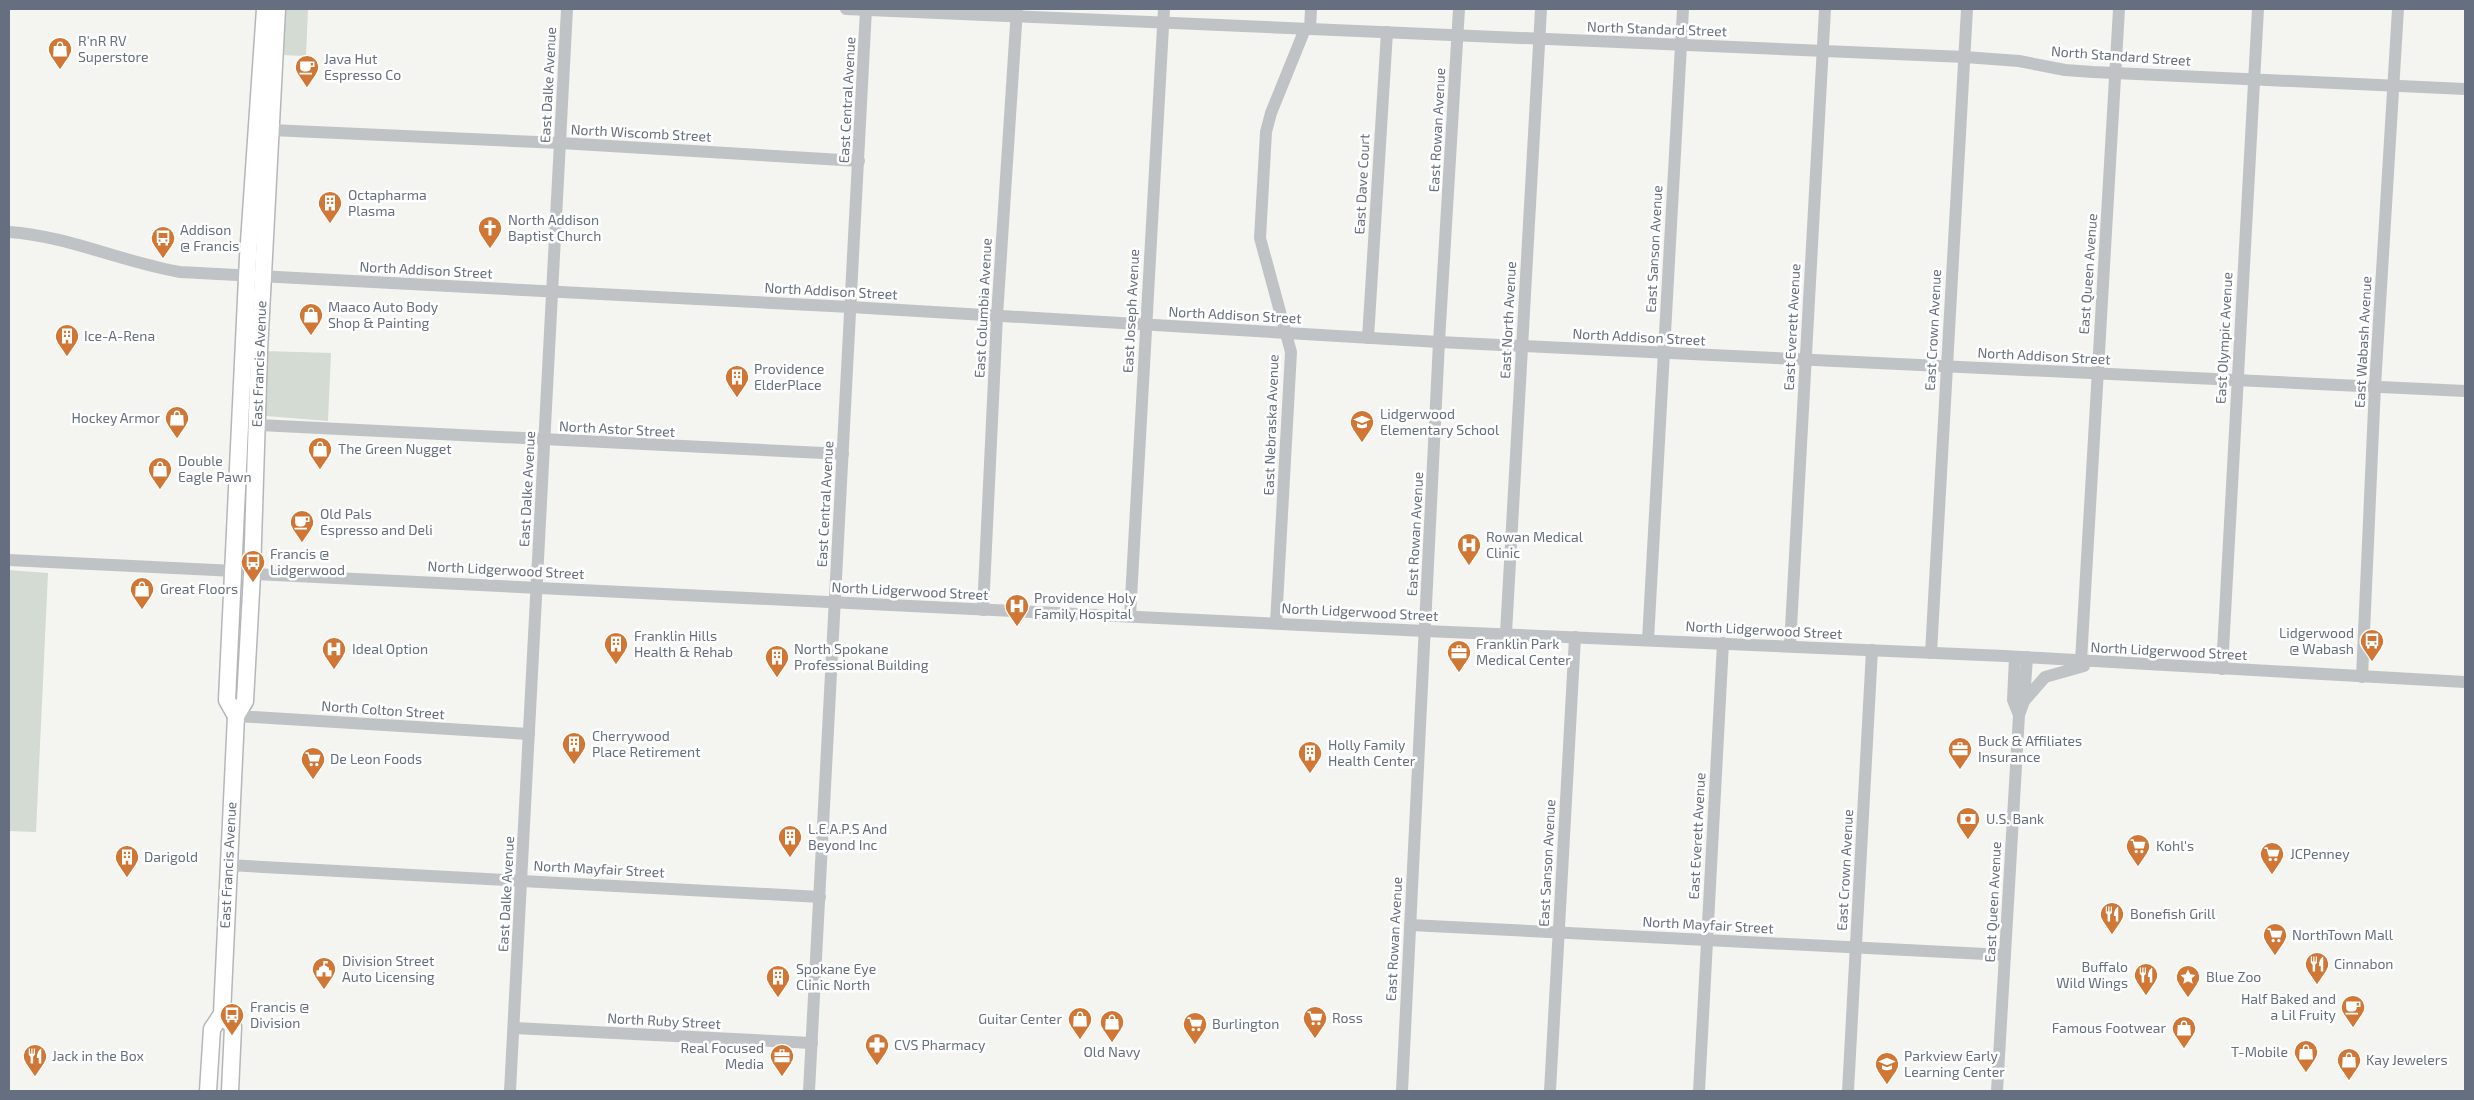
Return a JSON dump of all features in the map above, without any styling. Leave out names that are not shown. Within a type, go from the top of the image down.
[{"type":"main road","name":"East Francis Avenue","points":[[208,1091],[212,1029],[222,1014],[236,716],[246,701],[257,425],[255,276],[265,9]]},
{"type":"main road","name":"East Francis Avenue","points":[[236,716],[227,700],[235,571],[240,424],[271,130],[277,9]]},
{"type":"main road","points":[[236,518],[244,562],[252,574]]},
{"type":"main road","points":[[235,571],[241,577],[246,588],[250,617]]},
{"type":"main road","name":"East Francis Avenue","points":[[222,1014],[233,1027],[230,1091]]},
{"type":"street","name":"East Dalke Avenue","points":[[510,1091],[567,9]]},
{"type":"street","name":"North Standard Street","points":[[846,9],[1017,13],[1163,23],[1965,57],[2019,60],[2065,70],[2465,89]]},
{"type":"street","name":"East Central Avenue","points":[[809,1091],[866,9]]},
{"type":"street","name":"East Joseph Avenue","points":[[1130,616],[1164,9]]},
{"type":"street","name":"East Nebraska Avenue","points":[[1276,623],[1291,352],[1260,238],[1266,142],[1271,113],[1307,29],[1311,9]]},
{"type":"street","name":"East Rowan Avenue","points":[[1402,1091],[1459,9]]},
{"type":"street","name":"East North Avenue","points":[[1506,633],[1521,346],[1542,9]]},
{"type":"street","name":"East Sanson Avenue","points":[[1648,640],[1683,9]]},
{"type":"street","name":"East Everett Avenue","points":[[1790,646],[1824,9]]},
{"type":"street","name":"East Crown Avenue","points":[[1931,653],[1967,9]]},
{"type":"street","name":"East Queen Avenue","points":[[2082,661],[2096,373],[2119,9]]},
{"type":"street","name":"East Olympic Avenue","points":[[2222,669],[2236,380],[2258,9]]},
{"type":"street","name":"East Wabash Avenue","points":[[2362,677],[2375,386],[2398,9]]},
{"type":"street","name":"East Columbia Avenue","points":[[983,610],[997,316],[1017,13]]},
{"type":"street","name":"East Dave Court","points":[[1368,338],[1387,32]]},
{"type":"street","name":"North Wiscomb Street","points":[[271,130],[560,143],[859,161]]},
{"type":"street","name":"North Addison Street","points":[[9,232],[52,237],[95,248],[145,266],[180,272],[850,306],[1440,342],[2465,391]]},
{"type":"street","name":"North Astor Street","points":[[240,424],[843,454]]},
{"type":"street","points":[[9,560],[235,571]]},
{"type":"street","name":"North Lidgerwood Street","points":[[252,574],[537,586],[1425,631],[1506,633],[2021,657],[2097,663],[2465,682]]},
{"type":"street","name":"East Sanson Avenue","points":[[1550,1091],[1575,637]]},
{"type":"street","name":"East Everett Avenue","points":[[1699,1091],[1723,643]]},
{"type":"street","name":"East Crown Avenue","points":[[1848,1091],[1872,650]]},
{"type":"street","name":"East Queen Avenue","points":[[1997,1091],[2019,715],[2024,701],[2021,657]]},
{"type":"street","name":"East Queen Avenue","points":[[2019,715],[2013,700],[2021,657]]},
{"type":"street","points":[[2024,701],[2045,677],[2097,663]]},
{"type":"street","name":"North Colton Street","points":[[236,716],[529,734]]},
{"type":"street","name":"North Mayfair Street","points":[[228,865],[820,897]]},
{"type":"street","name":"North Mayfair Street","points":[[1410,925],[2005,954]]},
{"type":"street","name":"North Ruby Street","points":[[514,1028],[812,1044]]},
{"type":"shaded area","points":[[283,9],[308,9],[306,56],[281,55]]},
{"type":"shaded area","points":[[265,351],[331,353],[328,421],[266,416],[264,413]]},
{"type":"shaded area","points":[[9,570],[48,573],[36,832],[9,831]]},
{"type":"place","name":"R'nR RV Superstore","points":[[60,70]]},
{"type":"place","name":"Java Hut Espresso Co","points":[[307,88]]},
{"type":"place","name":"Octapharma Plasma","points":[[330,224]]},
{"type":"place","name":"North Addison Baptist Church","points":[[490,249]]},
{"type":"place","name":"Addison @ Francis","points":[[163,259]]},
{"type":"place","name":"Maaco Auto Body Shop & Painting","points":[[311,336]]},
{"type":"place","name":"Ice-A-Rena","points":[[67,357]]},
{"type":"place","name":"Providence ElderPlace","points":[[737,398]]},
{"type":"place","name":"Hockey Armor","points":[[177,439]]},
{"type":"place","name":"Lidgerwood Elementary School","points":[[1362,443]]},
{"type":"place","name":"The Green Nugget","points":[[320,470]]},
{"type":"place","name":"Double Eagle Pawn","points":[[160,490]]},
{"type":"place","name":"Old Pals Espresso and Deli","points":[[302,543]]},
{"type":"place","name":"Rowan Medical Clinic","points":[[1469,566]]},
{"type":"place","name":"Francis @ Lidgerwood","points":[[253,583]]},
{"type":"place","name":"Great Floors","points":[[142,610]]},
{"type":"place","name":"Providence Holy Family Hospital","points":[[1017,627]]},
{"type":"place","name":"Lidgerwood @ Wabash","points":[[2372,662]]},
{"type":"place","name":"Franklin Hills Health & Rehab","points":[[616,665]]},
{"type":"place","name":"Ideal Option","points":[[334,670]]},
{"type":"place","name":"Franklin Park Medical Center","points":[[1459,673]]},
{"type":"place","name":"North Spokane Professional Building","points":[[777,678]]},
{"type":"place","name":"Cherrywood Place Retirement","points":[[574,765]]},
{"type":"place","name":"Buck & Affiliates Insurance","points":[[1960,770]]},
{"type":"place","name":"Holly Family Health Center","points":[[1310,774]]},
{"type":"place","name":"De Leon Foods","points":[[313,780]]},
{"type":"place","name":"U.S. Bank","points":[[1968,840]]},
{"type":"place","name":"L.E.A.P.S And Beyond Inc","points":[[790,858]]},
{"type":"place","name":"Kohl's","points":[[2138,867]]},
{"type":"place","name":"JCPenney","points":[[2272,875]]},
{"type":"place","name":"Darigold","points":[[127,878]]},
{"type":"place","name":"Bonefish Grill","points":[[2112,935]]},
{"type":"place","name":"NorthTown Mall","points":[[2275,956]]},
{"type":"place","name":"Cinnabon","points":[[2317,985]]},
{"type":"place","name":"Division Street Auto Licensing","points":[[324,990]]},
{"type":"place","name":"Buffalo Wild Wings","points":[[2146,996]]},
{"type":"place","name":"Spokane Eye Clinic North","points":[[778,998]]},
{"type":"place","name":"Blue Zoo","points":[[2188,998]]},
{"type":"place","name":"Half Baked and a Lil Fruity","points":[[2353,1028]]},
{"type":"place","name":"Francis @ Division","points":[[232,1036]]},
{"type":"place","name":"Ross","points":[[1315,1039]]},
{"type":"place","name":"Guitar Center","points":[[1080,1040]]},
{"type":"place","name":"Old Navy","points":[[1112,1043]]},
{"type":"place","name":"Burlington","points":[[1195,1045]]},
{"type":"place","name":"Famous Footwear","points":[[2184,1049]]},
{"type":"place","name":"CVS Pharmacy","points":[[877,1066]]},
{"type":"place","name":"T-Mobile","points":[[2306,1073]]},
{"type":"place","name":"Jack in the Box","points":[[35,1077]]},
{"type":"place","name":"Real Focused Media","points":[[782,1077]]},
{"type":"place","name":"Kay Jewelers","points":[[2349,1081]]},
{"type":"place","name":"Parkview Early Learning Center","points":[[1887,1085]]}]
